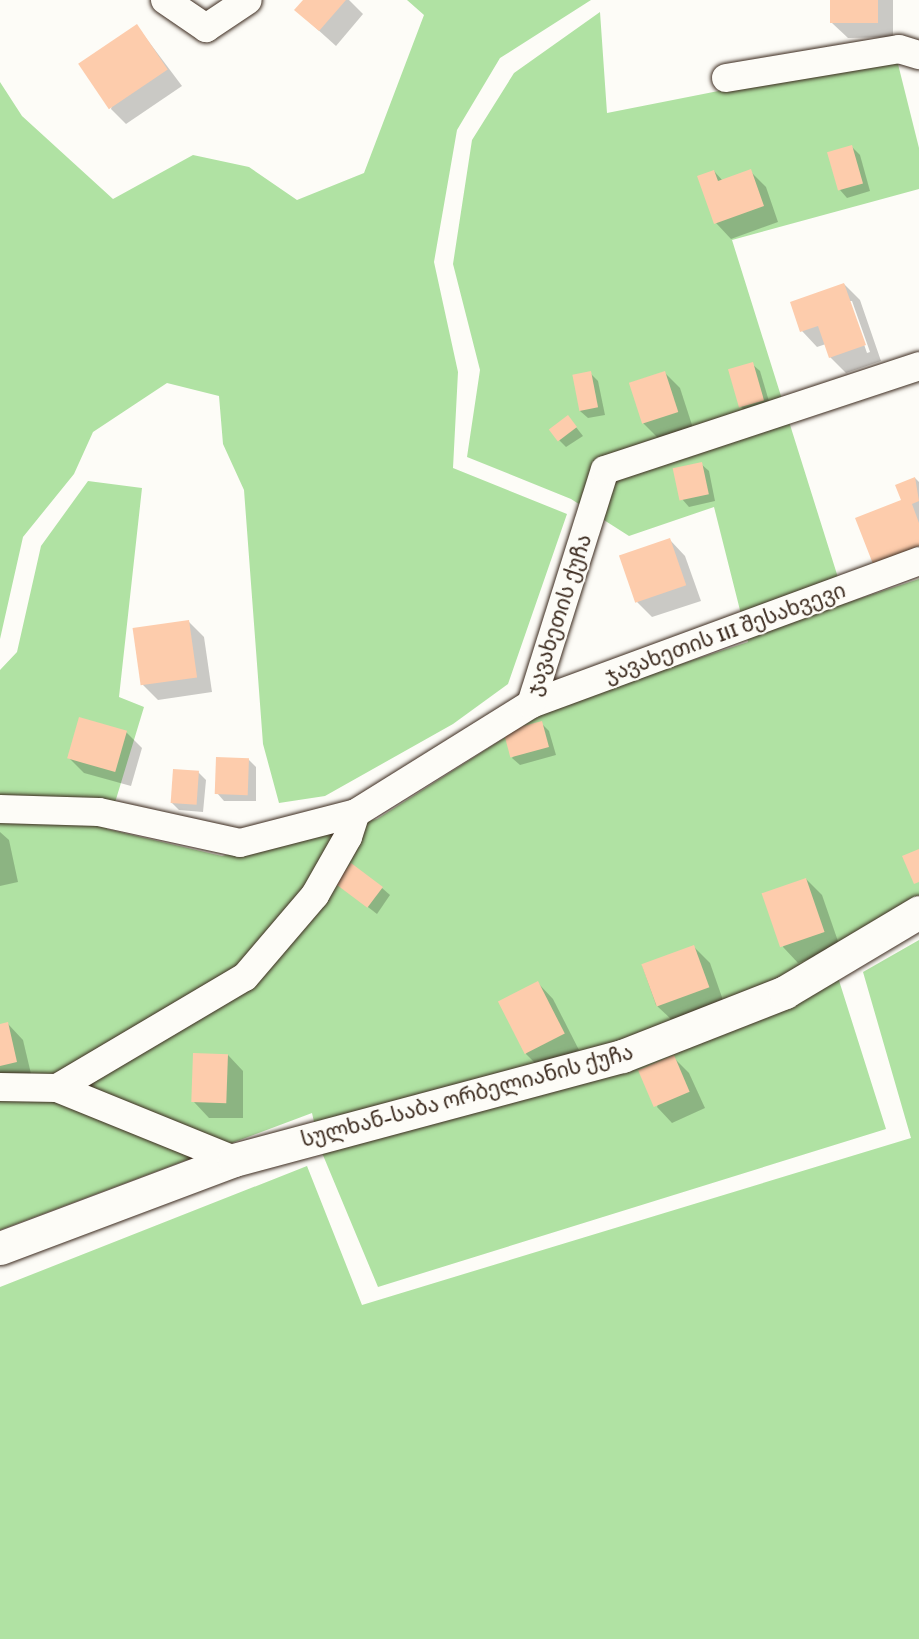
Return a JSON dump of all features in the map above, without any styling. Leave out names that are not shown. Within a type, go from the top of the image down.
[{"type":"street","points":[[165,0],[206,28],[248,0]]},
{"type":"street","points":[[726,78],[899,49],[919,55]]},
{"type":"street","name":"ჯავახეთის ქუჩა","points":[[0,808],[99,812],[240,843],[356,813],[531,704],[605,470],[919,366]]},
{"type":"street","name":"ჯავახეთის III შესახვევი","points":[[531,704],[919,561]]},
{"type":"street","points":[[57,1088],[245,977],[315,895],[348,837],[356,813]]},
{"type":"street","name":"სულხან-საბა ორბელიანის ქუჩა","points":[[0,1248],[234,1160],[622,1056],[784,992],[919,912]]},
{"type":"street","points":[[0,1087],[57,1088],[234,1160]]},
{"type":"green space","points":[[407,0],[591,0],[500,58],[457,130],[434,262],[458,372],[453,468],[567,514],[508,684],[453,724],[325,796],[279,803],[263,744],[244,490],[223,444],[219,396],[167,383],[93,432],[74,474],[23,537],[0,639],[0,82],[22,116],[113,199],[193,155],[249,167],[297,200],[364,173],[424,15]]},
{"type":"green space","points":[[600,12],[607,113],[896,56],[919,148],[919,189],[732,240],[846,603],[919,579],[919,895],[830,952],[886,1129],[378,1287],[320,1148],[312,1113],[0,1230],[0,670],[17,652],[41,546],[88,481],[142,488],[119,697],[144,707],[107,829],[222,856],[377,819],[556,705],[748,642],[714,507],[629,536],[571,499],[467,457],[480,370],[453,264],[472,140],[514,73]]},
{"type":"green space","points":[[919,940],[919,1639],[0,1639],[0,1287],[307,1166],[362,1305],[911,1138],[863,972]]},
{"type":"building","points":[[303,0],[346,0],[319,31],[294,10]]},
{"type":"building","points":[[830,0],[878,0],[878,23],[830,23]]},
{"type":"building","points":[[137,24],[168,70],[109,109],[78,64]]},
{"type":"building","points":[[852,145],[863,183],[838,191],[827,152]]},
{"type":"building","points":[[751,169],[764,206],[714,224],[697,176],[714,170],[718,181]]},
{"type":"building","points":[[844,283],[866,345],[829,358],[818,326],[800,332],[790,302]]},
{"type":"building","points":[[753,362],[764,400],[739,408],[728,369]]},
{"type":"building","points":[[591,371],[598,407],[579,411],[572,375]]},
{"type":"building","points":[[665,371],[678,412],[642,424],[629,383]]},
{"type":"building","points":[[568,415],[577,427],[558,441],[549,429]]},
{"type":"building","points":[[702,462],[709,494],[680,501],[673,468]]},
{"type":"building","points":[[915,477],[919,501],[912,504],[919,523],[919,546],[873,564],[855,518],[901,500],[895,485]]},
{"type":"building","points":[[670,538],[686,585],[635,603],[619,556]]},
{"type":"building","points":[[189,620],[197,677],[141,685],[133,628]]},
{"type":"building","points":[[79,717],[127,731],[115,772],[67,758]]},
{"type":"building","points":[[542,721],[549,747],[510,757],[503,731]]},
{"type":"building","points":[[216,757],[249,758],[248,795],[215,794]]},
{"type":"building","points":[[173,769],[199,771],[197,805],[171,803]]},
{"type":"building","points":[[919,849],[919,882],[914,884],[902,856]]},
{"type":"building","points":[[351,863],[383,887],[367,908],[335,884]]},
{"type":"building","points":[[806,878],[825,932],[780,947],[762,893]]},
{"type":"building","points":[[694,945],[709,987],[657,1006],[641,964]]},
{"type":"building","points":[[538,981],[565,1034],[525,1054],[498,1001]]},
{"type":"building","points":[[8,1022],[17,1062],[0,1066],[0,1024]]},
{"type":"building","points":[[193,1053],[228,1054],[226,1103],[191,1102]]},
{"type":"building","points":[[674,1055],[690,1092],[654,1107],[638,1070]]}]
